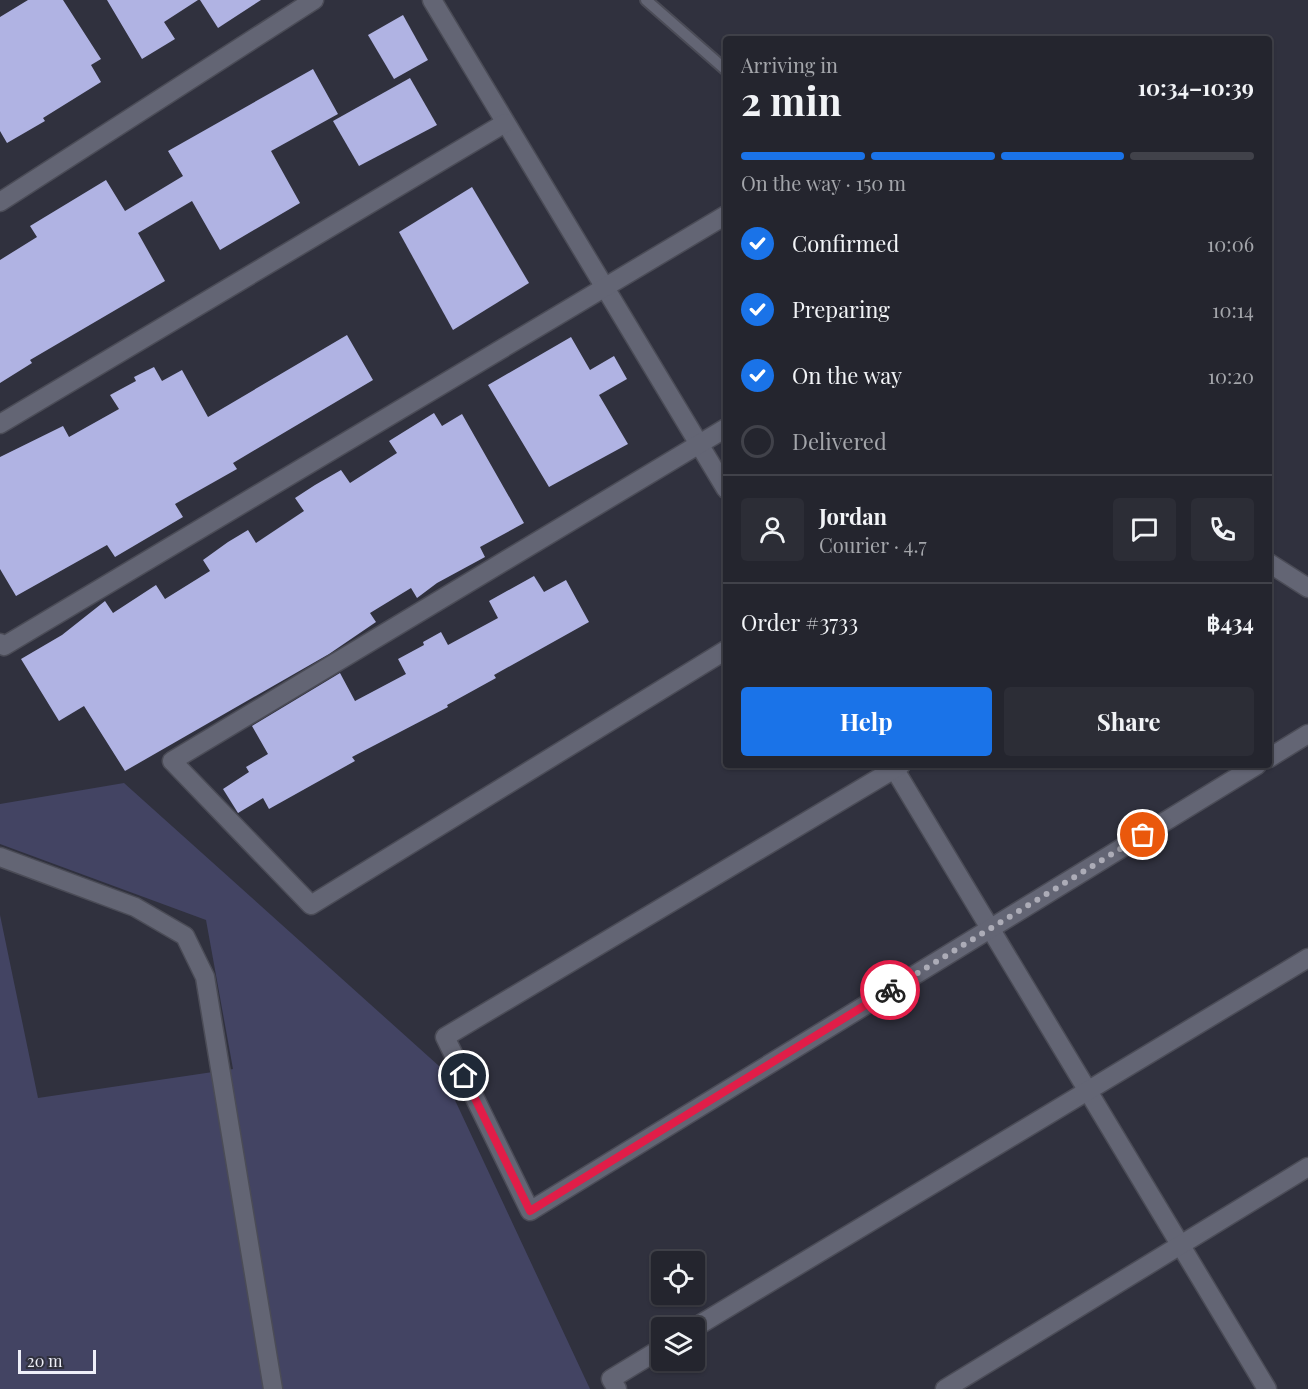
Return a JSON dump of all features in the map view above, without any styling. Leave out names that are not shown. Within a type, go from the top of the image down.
[{"type":"street","points":[[0,202],[290,7],[314,0]]},
{"type":"street","points":[[432,0],[723,484]]},
{"type":"street","points":[[0,424],[506,123]]},
{"type":"street","points":[[0,643],[4,646],[723,217]]},
{"type":"street","points":[[723,430],[172,761],[311,905],[723,652]]},
{"type":"street","points":[[1272,565],[1308,588]]},
{"type":"street","points":[[1272,756],[1308,734]]},
{"type":"street","points":[[893,768],[445,1037],[530,1211],[1252,768]]},
{"type":"street","points":[[897,768],[990,928],[1267,1389]]},
{"type":"street","points":[[0,857],[135,907],[185,936],[205,977],[273,1389]]},
{"type":"street","points":[[705,1321],[1308,958]]},
{"type":"street","points":[[945,1389],[1308,1167]]},
{"type":"street","points":[[617,1389],[611,1379],[651,1355]]},
{"type":"lane","points":[[646,0],[723,67]]},
{"type":"shaded area","points":[[124,783],[439,1066],[590,1389],[0,1389],[0,915],[38,1098],[233,1069],[206,920],[0,844],[0,804]]},
{"type":"building","points":[[28,0],[63,0],[101,59],[91,65],[101,82],[43,118],[45,121],[7,143],[0,131],[0,17]]},
{"type":"building","points":[[107,0],[198,0],[164,22],[175,39],[142,59]]},
{"type":"building","points":[[200,0],[261,0],[218,28]]},
{"type":"building","points":[[403,15],[428,60],[394,79],[368,35]]},
{"type":"building","points":[[313,69],[338,114],[271,151],[300,203],[220,250],[192,201],[138,233],[165,281],[30,360],[32,363],[0,383],[0,260],[37,237],[30,226],[106,180],[125,211],[183,176],[168,151]]},
{"type":"building","points":[[410,78],[437,125],[359,166],[333,121]]},
{"type":"building","points":[[472,187],[529,283],[453,330],[399,232]]},
{"type":"building","points":[[347,335],[373,380],[233,463],[237,469],[175,504],[183,517],[115,557],[107,545],[16,596],[0,569],[0,457],[63,426],[69,437],[119,409],[110,395],[136,381],[134,377],[154,367],[162,381],[182,370],[208,417]]},
{"type":"building","points":[[571,337],[590,370],[614,356],[627,379],[599,395],[628,444],[549,487],[488,385]]},
{"type":"building","points":[[434,413],[442,426],[462,414],[524,523],[480,547],[485,557],[437,583],[417,598],[411,588],[370,613],[376,622],[329,654],[125,771],[84,706],[59,721],[21,659],[62,635],[105,601],[113,613],[156,585],[165,599],[210,571],[203,560],[228,542],[248,530],[256,543],[304,511],[295,498],[315,485],[341,470],[350,483],[397,453],[389,441]]},
{"type":"building","points":[[534,576],[544,592],[566,580],[589,622],[494,675],[496,678],[447,705],[448,707],[352,757],[355,761],[269,809],[263,798],[238,813],[223,789],[249,772],[246,767],[268,754],[252,726],[340,673],[355,701],[406,674],[398,659],[424,645],[423,642],[441,632],[448,645],[498,618],[489,601]]},
{"type":"way so far","points":[[890,990],[1143,835]]},
{"type":"route","points":[[464,1076],[530,1211],[890,990]]}]
